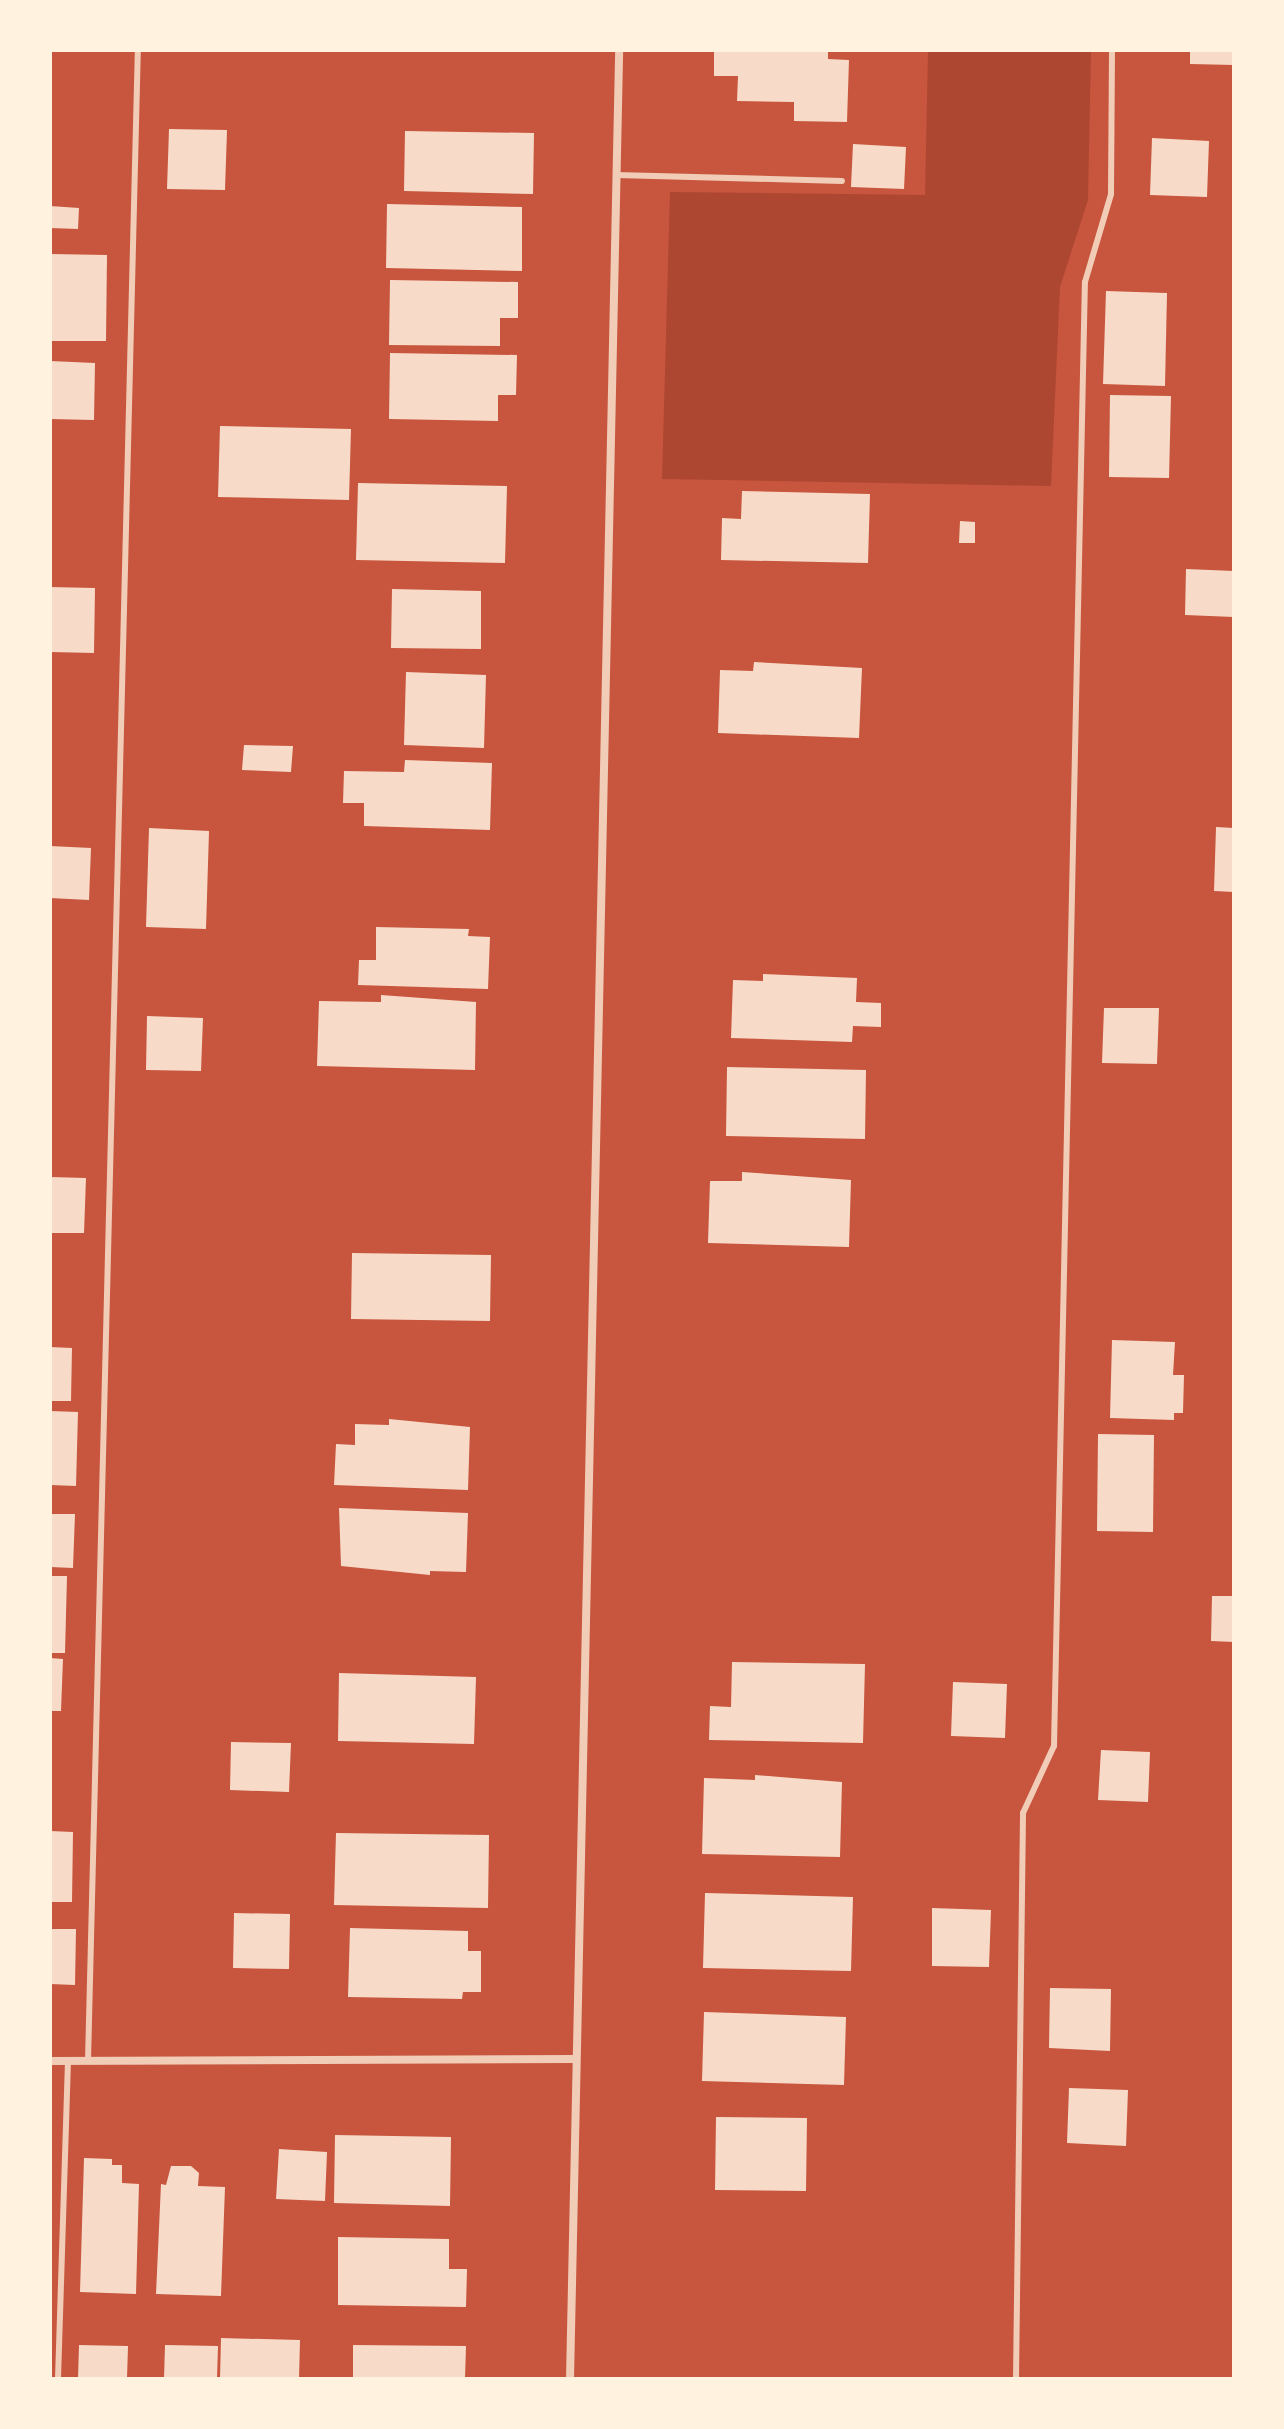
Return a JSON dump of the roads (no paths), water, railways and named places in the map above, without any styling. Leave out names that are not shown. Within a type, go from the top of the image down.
[{"type":"street","points":[[570,2379],[573,2059],[619,50]]},
{"type":"street","points":[[50,2061],[573,2059]]},
{"type":"lane","points":[[88,2061],[138,50]]},
{"type":"lane","points":[[1016,2379],[1023,1813],[1054,1746],[1085,282],[1111,194],[1112,50]]},
{"type":"lane","points":[[616,175],[842,181]]},
{"type":"lane","points":[[58,2379],[68,2061]]}]
